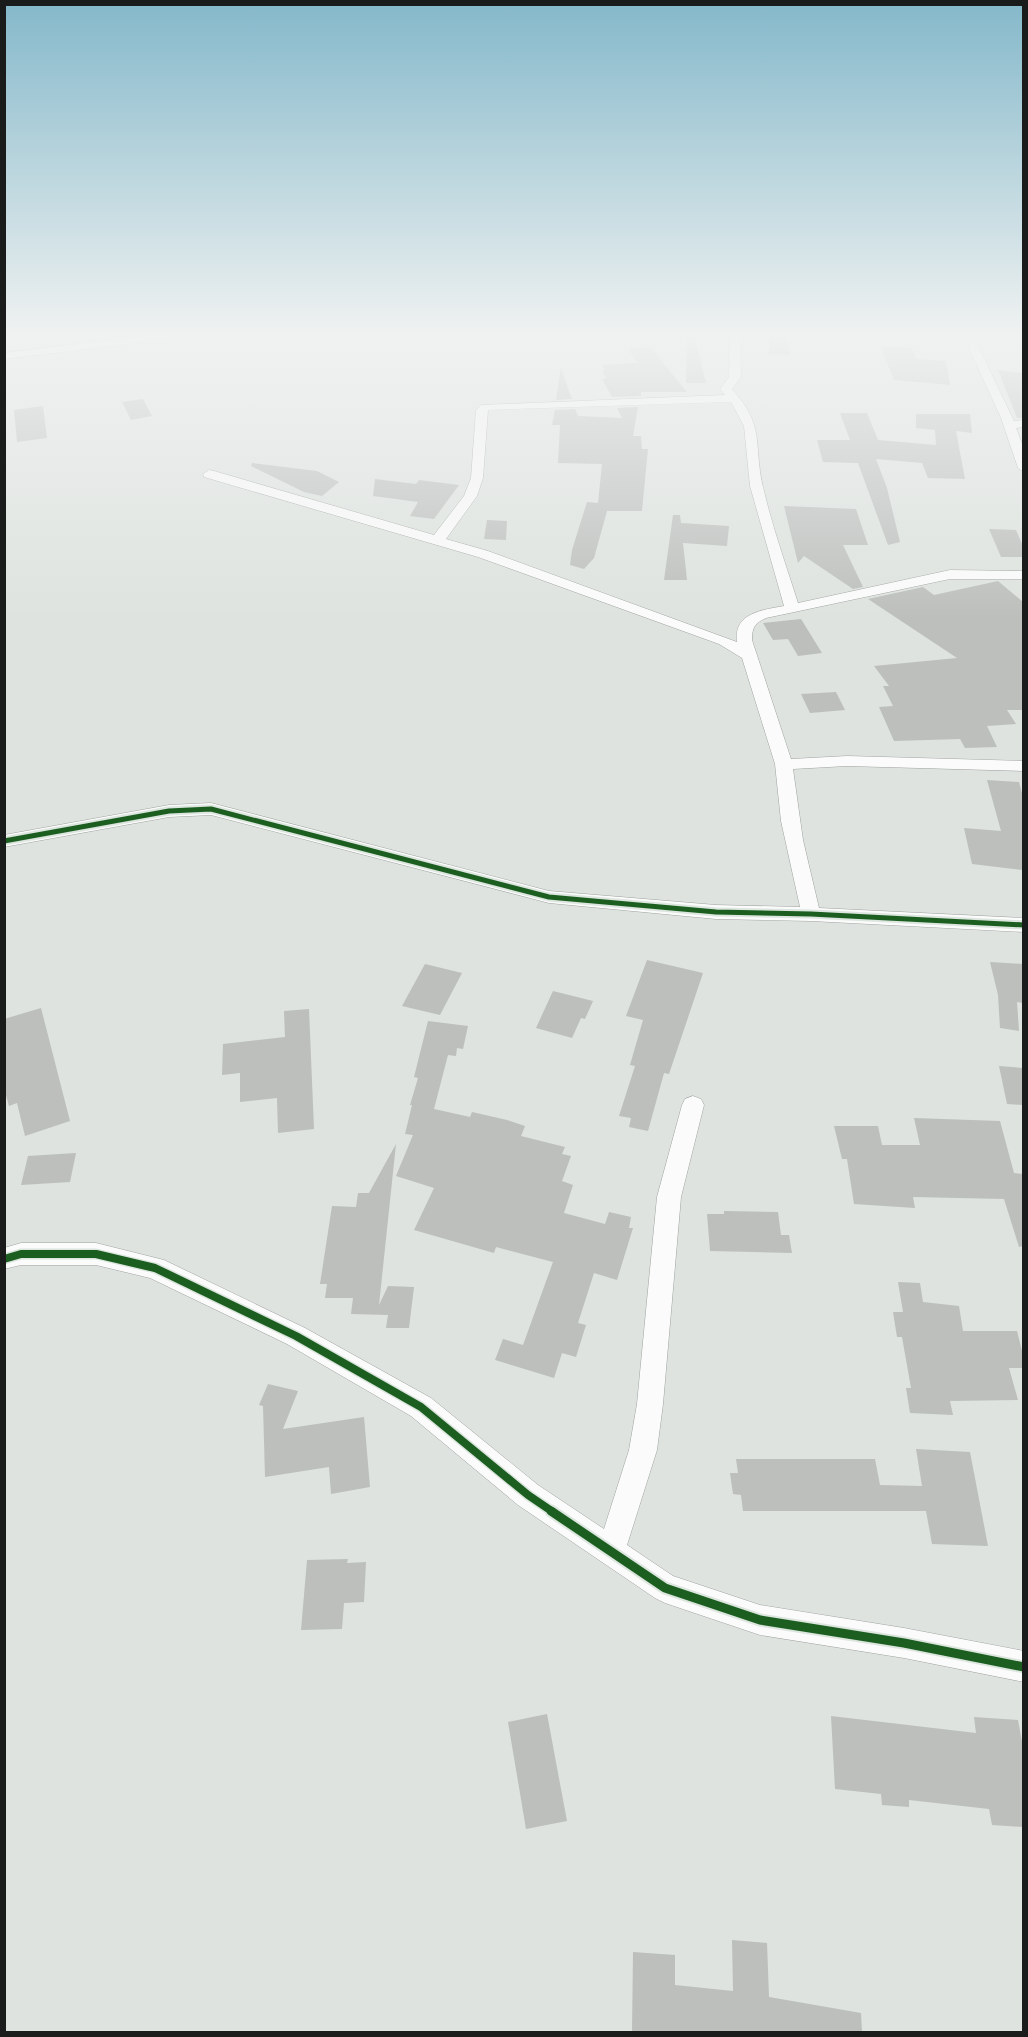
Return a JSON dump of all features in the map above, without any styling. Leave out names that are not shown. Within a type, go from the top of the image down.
[{"type":"street","points":[[438,540],[470,495],[477,478],[481,429]]},
{"type":"street","points":[[750,429],[756,486],[792,609]]},
{"type":"street","points":[[1010,429],[1023,468]]},
{"type":"street","points":[[209,474],[367,522],[438,540],[635,608],[724,641],[746,654]]},
{"type":"street","points":[[811,914],[793,845],[786,804],[784,764],[765,700],[746,654],[744,631],[750,620],[762,614],[942,576],[1023,575]]},
{"type":"street","points":[[784,764],[847,761],[1023,766]]},
{"type":"street","points":[[4,841],[169,812],[212,809],[549,897],[706,911],[1023,925]]},
{"type":"street","points":[[611,1551],[643,1450],[650,1404],[669,1197],[693,1105]]},
{"type":"street","points":[[4,1259],[21,1254],[96,1254],[155,1268],[296,1336],[421,1407],[528,1495],[665,1588],[760,1620],[904,1643],[1023,1667]]},
{"type":"building","points":[[16,429],[46,429],[47,438],[17,442]]},
{"type":"building","points":[[560,429],[634,429],[633,436],[641,436],[642,449],[648,449],[642,511],[607,511],[594,558],[584,569],[570,565],[572,550],[587,502],[598,503],[602,464],[558,463]]},
{"type":"building","points":[[846,429],[874,429],[878,440],[936,445],[935,430],[926,429],[972,429],[972,433],[956,431],[965,479],[928,478],[922,463],[876,459],[887,488],[900,542],[888,545],[858,463],[823,462],[817,440],[850,440]]},
{"type":"building","points":[[252,463],[317,471],[339,482],[322,496],[304,492],[251,466]]},
{"type":"building","points":[[375,479],[416,484],[419,480],[459,485],[434,519],[410,516],[418,502],[373,496]]},
{"type":"building","points":[[784,506],[856,509],[868,545],[843,545],[863,587],[853,589],[804,556],[798,563]]},
{"type":"building","points":[[673,515],[680,515],[681,523],[729,526],[727,546],[683,543],[687,580],[664,580]]},
{"type":"building","points":[[487,520],[507,521],[506,540],[484,539]]},
{"type":"building","points":[[989,529],[1016,530],[1023,546],[1023,557],[1001,557]]},
{"type":"building","points":[[998,581],[1023,602],[1023,710],[1007,710],[1016,724],[987,726],[997,747],[965,748],[960,739],[894,741],[879,707],[893,706],[883,686],[889,686],[874,666],[957,658],[868,599],[923,587],[934,595]]},
{"type":"building","points":[[801,619],[822,653],[798,656],[788,639],[773,640],[763,623]]},
{"type":"building","points":[[836,692],[845,710],[810,713],[801,694]]},
{"type":"building","points":[[987,780],[1019,782],[1023,797],[1023,870],[972,864],[964,828],[1001,831]]},
{"type":"building","points":[[647,960],[703,973],[669,1074],[664,1073],[648,1131],[629,1127],[631,1118],[619,1116],[635,1066],[630,1065],[643,1020],[626,1016]]},
{"type":"building","points":[[990,962],[1023,964],[1023,1003],[1017,1002],[1019,1031],[1000,1028],[998,995]]},
{"type":"building","points":[[425,964],[462,973],[440,1015],[402,1006]]},
{"type":"building","points":[[553,991],[593,1001],[585,1019],[581,1018],[572,1038],[536,1028]]},
{"type":"building","points":[[41,1008],[70,1121],[25,1136],[17,1103],[9,1106],[4,1088],[4,1019]]},
{"type":"building","points":[[309,1009],[314,1129],[278,1133],[277,1098],[240,1102],[240,1073],[222,1075],[223,1044],[285,1037],[284,1011]]},
{"type":"building","points":[[428,1021],[468,1026],[463,1049],[457,1048],[456,1056],[448,1055],[434,1109],[470,1117],[472,1112],[507,1120],[525,1126],[521,1136],[565,1147],[562,1154],[571,1156],[562,1181],[573,1185],[564,1213],[605,1224],[609,1212],[631,1217],[629,1228],[633,1228],[617,1280],[594,1273],[578,1323],[586,1325],[576,1357],[562,1353],[554,1378],[495,1360],[503,1339],[523,1345],[553,1262],[496,1247],[494,1253],[414,1230],[434,1188],[396,1176],[413,1135],[405,1134],[418,1078],[414,1077]]},
{"type":"building","points":[[999,1066],[1023,1068],[1023,1105],[1007,1104]]},
{"type":"building","points":[[914,1118],[1000,1121],[1014,1173],[1023,1174],[1023,1246],[1019,1247],[1004,1199],[913,1197],[915,1208],[854,1204],[847,1159],[842,1159],[834,1126],[878,1126],[882,1145],[920,1145]]},
{"type":"building","points":[[396,1144],[379,1305],[388,1286],[414,1287],[409,1328],[386,1328],[388,1315],[351,1314],[353,1298],[325,1298],[327,1284],[320,1284],[332,1206],[356,1207],[358,1193],[369,1193]]},
{"type":"building","points":[[76,1153],[70,1182],[21,1185],[28,1156]]},
{"type":"building","points":[[724,1211],[778,1212],[781,1235],[789,1235],[792,1253],[710,1251],[707,1214],[724,1214]]},
{"type":"building","points":[[898,1282],[920,1283],[923,1302],[959,1306],[963,1331],[1017,1331],[1023,1355],[1023,1368],[1009,1368],[1018,1400],[950,1401],[953,1415],[910,1413],[906,1388],[911,1388],[902,1337],[897,1337],[893,1312],[903,1312]]},
{"type":"building","points":[[268,1384],[298,1391],[283,1429],[364,1417],[370,1487],[331,1494],[329,1467],[265,1477],[263,1406],[259,1405]]},
{"type":"building","points":[[916,1449],[970,1452],[988,1546],[932,1544],[926,1511],[743,1511],[741,1495],[733,1494],[730,1473],[738,1473],[736,1459],[875,1459],[880,1485],[922,1486]]},
{"type":"building","points":[[348,1559],[347,1563],[366,1562],[364,1602],[344,1603],[342,1629],[301,1630],[307,1560]]},
{"type":"building","points":[[547,1714],[567,1821],[526,1829],[508,1722]]},
{"type":"building","points":[[831,1716],[976,1733],[974,1717],[1018,1720],[1023,1747],[1023,1827],[992,1825],[989,1809],[909,1800],[909,1807],[882,1805],[881,1794],[835,1789]]},
{"type":"building","points":[[732,1940],[767,1943],[769,1997],[861,2013],[862,2032],[632,2032],[633,1952],[675,1955],[675,1985],[733,1991]]},
{"type":"cycle path","points":[[4,841],[169,811],[211,809],[549,897],[716,912],[811,914],[1024,925]]},
{"type":"cycle path","points":[[4,1259],[21,1254],[96,1254],[155,1268],[296,1336],[421,1407],[528,1495],[665,1588],[760,1620],[904,1643],[1024,1667]]}]
